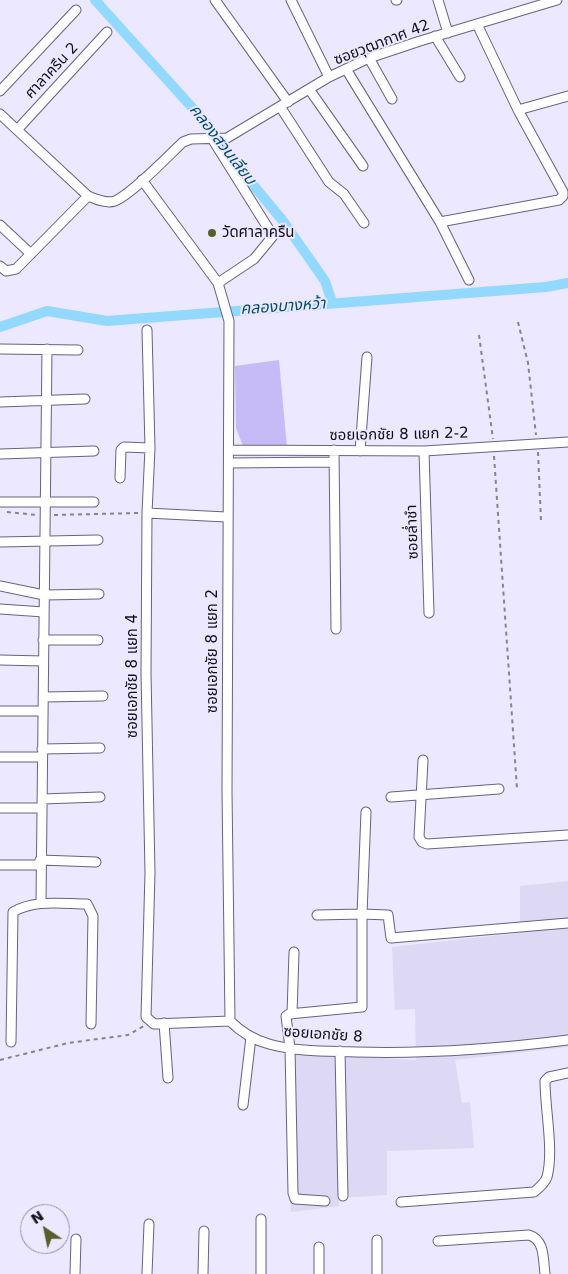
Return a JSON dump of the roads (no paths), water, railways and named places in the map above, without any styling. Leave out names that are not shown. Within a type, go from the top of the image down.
[{"type":"street","points":[[215,0],[284,105],[328,182],[344,194],[364,222]]},
{"type":"street","points":[[291,0],[329,78]]},
{"type":"street","points":[[438,0],[448,33]]},
{"type":"street","name":"ซอยวุฒากาศ 42","points":[[88,196],[102,201],[114,201],[142,180],[183,142],[191,139],[214,140],[227,138],[309,89],[369,58],[553,1]]},
{"type":"street","points":[[0,91],[76,10]]},
{"type":"street","points":[[440,222],[559,200],[564,192],[518,110],[477,24]]},
{"type":"street","name":"ศาลาครืน 2","points":[[17,130],[107,32]]},
{"type":"street","points":[[435,36],[460,78]]},
{"type":"street","points":[[369,58],[392,99]]},
{"type":"street","points":[[346,69],[440,222],[469,280]]},
{"type":"street","points":[[309,89],[362,166]]},
{"type":"street","points":[[518,110],[568,96]]},
{"type":"street","points":[[0,114],[88,196],[31,254],[11,271],[6,271],[0,266]]},
{"type":"street","points":[[142,180],[218,283],[254,259],[273,236],[214,140]]},
{"type":"street","points":[[0,225],[31,254]]},
{"type":"street","name":"ซอยเอกชัย 8 แยก 2","points":[[218,283],[229,321],[230,450],[226,518],[230,1022]]},
{"type":"street","name":"ซอยเอกชัย 8 แยก 4","points":[[148,330],[150,448],[147,513],[146,673],[150,874],[146,1017],[149,1021],[164,1023]]},
{"type":"street","points":[[0,349],[78,350]]},
{"type":"street","points":[[41,903],[47,349]]},
{"type":"street","points":[[360,451],[367,357]]},
{"type":"street","points":[[0,402],[85,399]]},
{"type":"street","name":"ซอยเอกชัย 8 แยก 2-2","points":[[230,450],[424,451],[568,442]]},
{"type":"street","points":[[120,478],[121,450],[124,447],[150,448]]},
{"type":"street","points":[[334,450],[336,629]]},
{"type":"street","points":[[0,454],[94,451]]},
{"type":"street","name":"ซอยล่ำชำ","points":[[424,451],[429,613]]},
{"type":"street","points":[[229,463],[334,462]]},
{"type":"street","points":[[0,502],[94,502]]},
{"type":"street","points":[[147,513],[226,518]]},
{"type":"street","points":[[0,542],[98,540]]},
{"type":"street","points":[[0,586],[44,595],[99,594]]},
{"type":"street","points":[[0,609],[44,612]]},
{"type":"street","points":[[44,640],[98,640]]},
{"type":"street","points":[[0,660],[43,661]]},
{"type":"street","points":[[43,697],[103,696]]},
{"type":"street","points":[[0,711],[43,711]]},
{"type":"street","points":[[0,757],[100,748]]},
{"type":"street","points":[[423,760],[423,795],[419,837],[422,842],[427,844],[568,835]]},
{"type":"street","points":[[391,797],[499,789]]},
{"type":"street","points":[[0,808],[100,797]]},
{"type":"street","points":[[325,1201],[300,1201],[295,1199],[293,1193],[290,1048],[286,1016],[359,1009],[363,1005],[362,914],[366,812]]},
{"type":"street","points":[[0,865],[40,862],[96,862]]},
{"type":"street","points":[[11,1042],[13,912],[20,908],[41,903],[87,904],[93,916],[91,1024]]},
{"type":"street","points":[[317,915],[388,915],[389,936],[392,938],[568,922]]},
{"type":"street","points":[[292,1014],[294,952]]},
{"type":"street","points":[[168,1078],[164,1023],[230,1022]]},
{"type":"street","name":"ซอยเอกชัย 8","points":[[230,1022],[252,1037],[269,1044],[290,1048],[340,1051],[415,1054],[510,1048],[568,1040]]},
{"type":"street","points":[[243,1105],[252,1037]]},
{"type":"street","points":[[340,1051],[343,1196]]},
{"type":"street","points":[[401,1202],[534,1192],[542,1186],[546,1177],[549,1129],[545,1082],[549,1077],[568,1073]]},
{"type":"street","points":[[261,1219],[261,1274]]},
{"type":"street","points":[[148,1274],[149,1224]]},
{"type":"street","points":[[203,1274],[204,1231]]},
{"type":"street","points":[[438,1241],[529,1235],[536,1237],[542,1245],[545,1274]]},
{"type":"street","points":[[76,1238],[76,1274]]},
{"type":"street","points":[[377,1240],[377,1274]]},
{"type":"street","points":[[319,1274],[320,1247]]},
{"type":"waterway","name":"คลองสวนเลียบ","points":[[95,0],[207,124],[225,151],[283,221],[325,281],[332,302]]},
{"type":"waterway","name":"คลองบางหว้า","points":[[0,327],[47,311],[107,321],[546,287],[568,283]]},
{"type":"place","name":"วัดศาลาครืน","points":[[212,233]]}]
